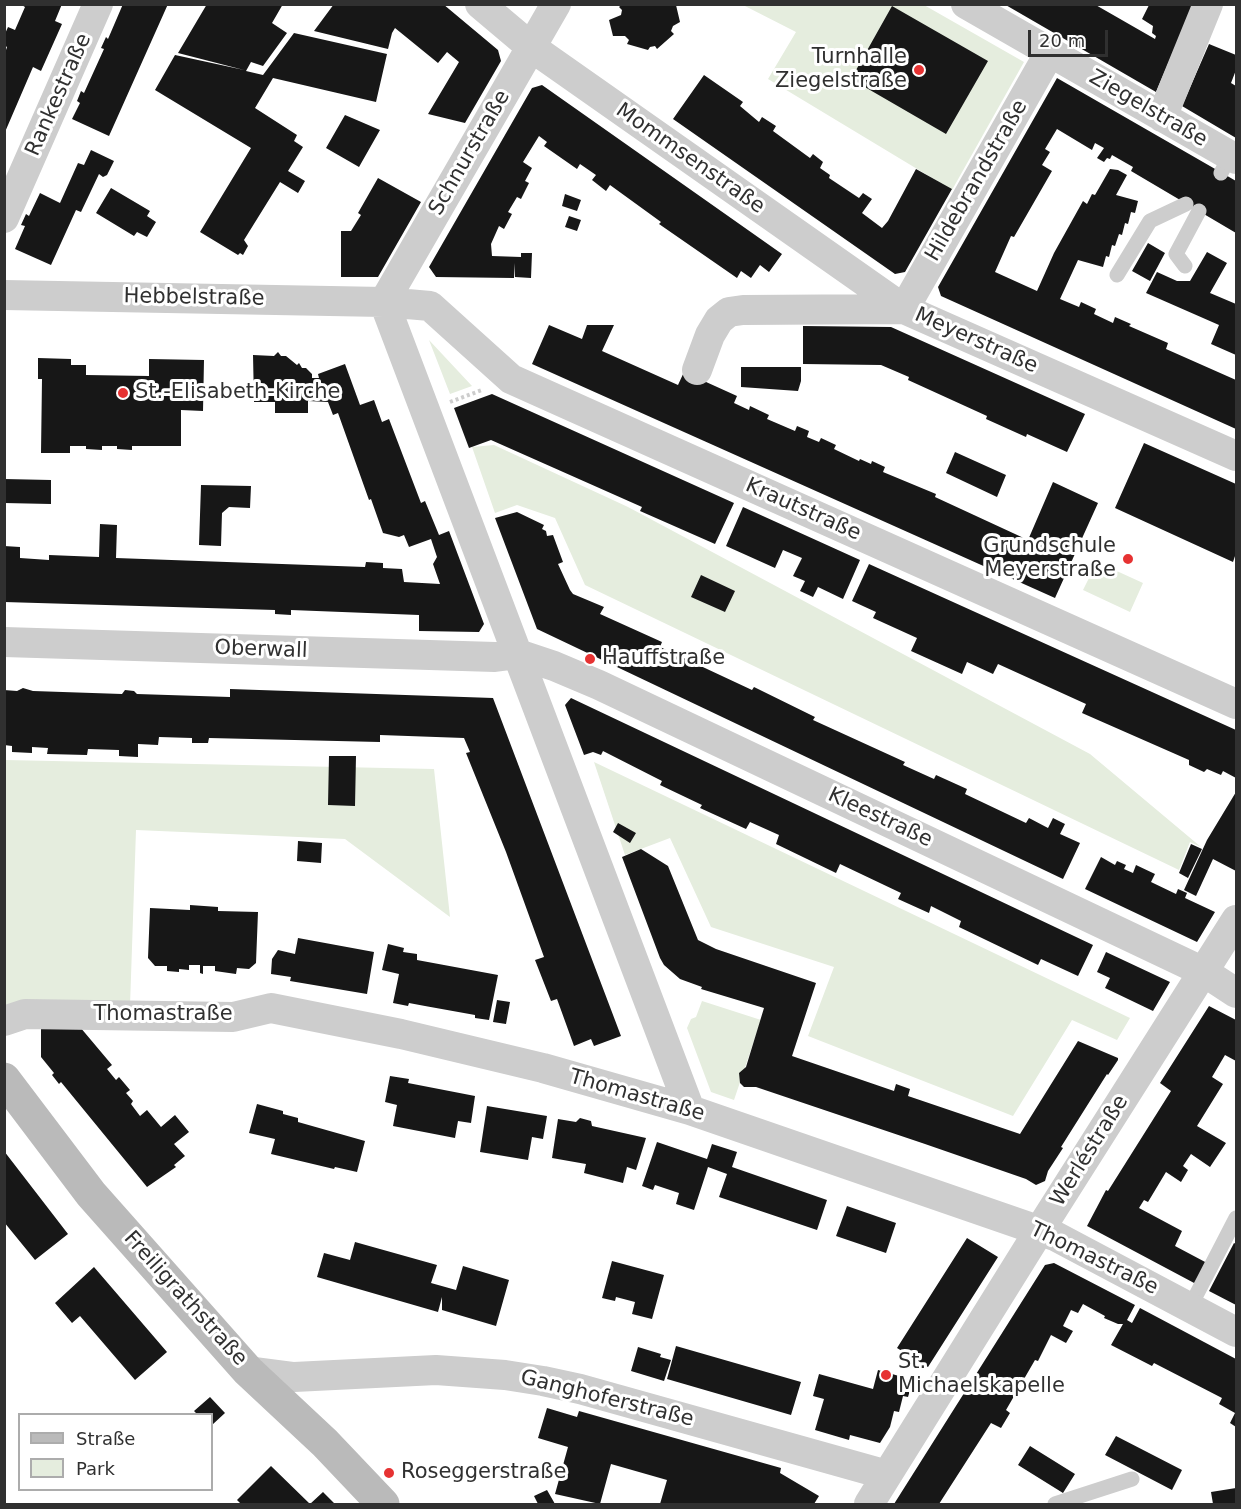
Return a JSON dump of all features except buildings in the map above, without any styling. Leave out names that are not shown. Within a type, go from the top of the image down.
[{"type":"street","name":"Rankestraße","points":[[4,218],[98,4]]},
{"type":"street","name":"Mommsenstraße","points":[[480,4],[531,47],[904,309]]},
{"type":"street","name":"Schnurstraße","points":[[384,302],[556,4]]},
{"type":"street","name":"Ziegelstraße","points":[[966,4],[1162,117],[1222,160]]},
{"type":"street","points":[[1162,117],[1208,4]]},
{"type":"street","name":"Hildebrandstraße","points":[[904,309],[1050,52]]},
{"type":"street","name":"Hebbelstraße","points":[[4,295],[384,302]]},
{"type":"street","points":[[384,302],[690,1110]]},
{"type":"street","name":"Krautstraße","points":[[384,302],[430,306],[511,379],[1236,704]]},
{"type":"street","name":"Meyerstraße","points":[[697,370],[710,335],[719,320],[729,312],[743,309],[904,309],[1236,456]]},
{"type":"street","name":"Oberwall","points":[[4,642],[495,657],[518,654]]},
{"type":"street","name":"Kleestraße","points":[[518,654],[599,685],[1204,972],[1236,993]]},
{"type":"street","name":"Werléstraße","points":[[869,1504],[1236,920]]},
{"type":"street","name":"Thomastraße","points":[[4,1021],[25,1014],[233,1017],[272,1008],[401,1034],[543,1068],[690,1110],[1055,1236],[1236,1332]]},
{"type":"street","name":"Freiligrathstraße","points":[[4,1079],[91,1194],[248,1371],[325,1443],[383,1504]]},
{"type":"street","name":"Ganghoferstraße","points":[[248,1371],[294,1377],[436,1370],[505,1375],[543,1381],[580,1389],[887,1475]]},
{"type":"lane","points":[[1118,275],[1150,221],[1192,207],[1176,254],[1185,266]]},
{"type":"lane","points":[[1190,1307],[1236,1218]]},
{"type":"lane","points":[[1055,1504],[1132,1479]]},
{"type":"path","points":[[426,411],[511,379]]},
{"type":"green space","points":[[743,5],[924,5],[1024,62],[952,190],[768,79],[796,32]]},
{"type":"green space","points":[[429,340],[472,386],[450,394]]},
{"type":"green space","points":[[494,445],[628,507],[1090,754],[1201,847],[1190,842],[1179,870],[585,585],[555,518],[517,505],[495,513],[472,447]]},
{"type":"green space","points":[[1097,562],[1143,583],[1130,612],[1083,590]]},
{"type":"green space","points":[[5,760],[434,769],[450,917],[345,839],[136,830],[130,1006],[5,1005]]},
{"type":"green space","points":[[594,762],[1130,1018],[1117,1040],[1072,1020],[1013,1116],[808,1036],[834,967],[711,927],[670,838],[625,855]]},
{"type":"green space","points":[[702,1001],[761,1020],[734,1100],[711,1092],[687,1028],[691,1019],[696,1017]]},
{"type":"place","name":"Turnhalle Ziegelstraße","points":[[919,70]]},
{"type":"place","name":"St.-Elisabeth-Kirche","points":[[123,393]]},
{"type":"place","name":"Grundschule Meyerstraße","points":[[1128,559]]},
{"type":"place","name":"Hauffstraße","points":[[590,659]]},
{"type":"place","name":"St. Michaelskapelle","points":[[886,1375]]},
{"type":"place","name":"Roseggerstraße","points":[[389,1473]]}]
